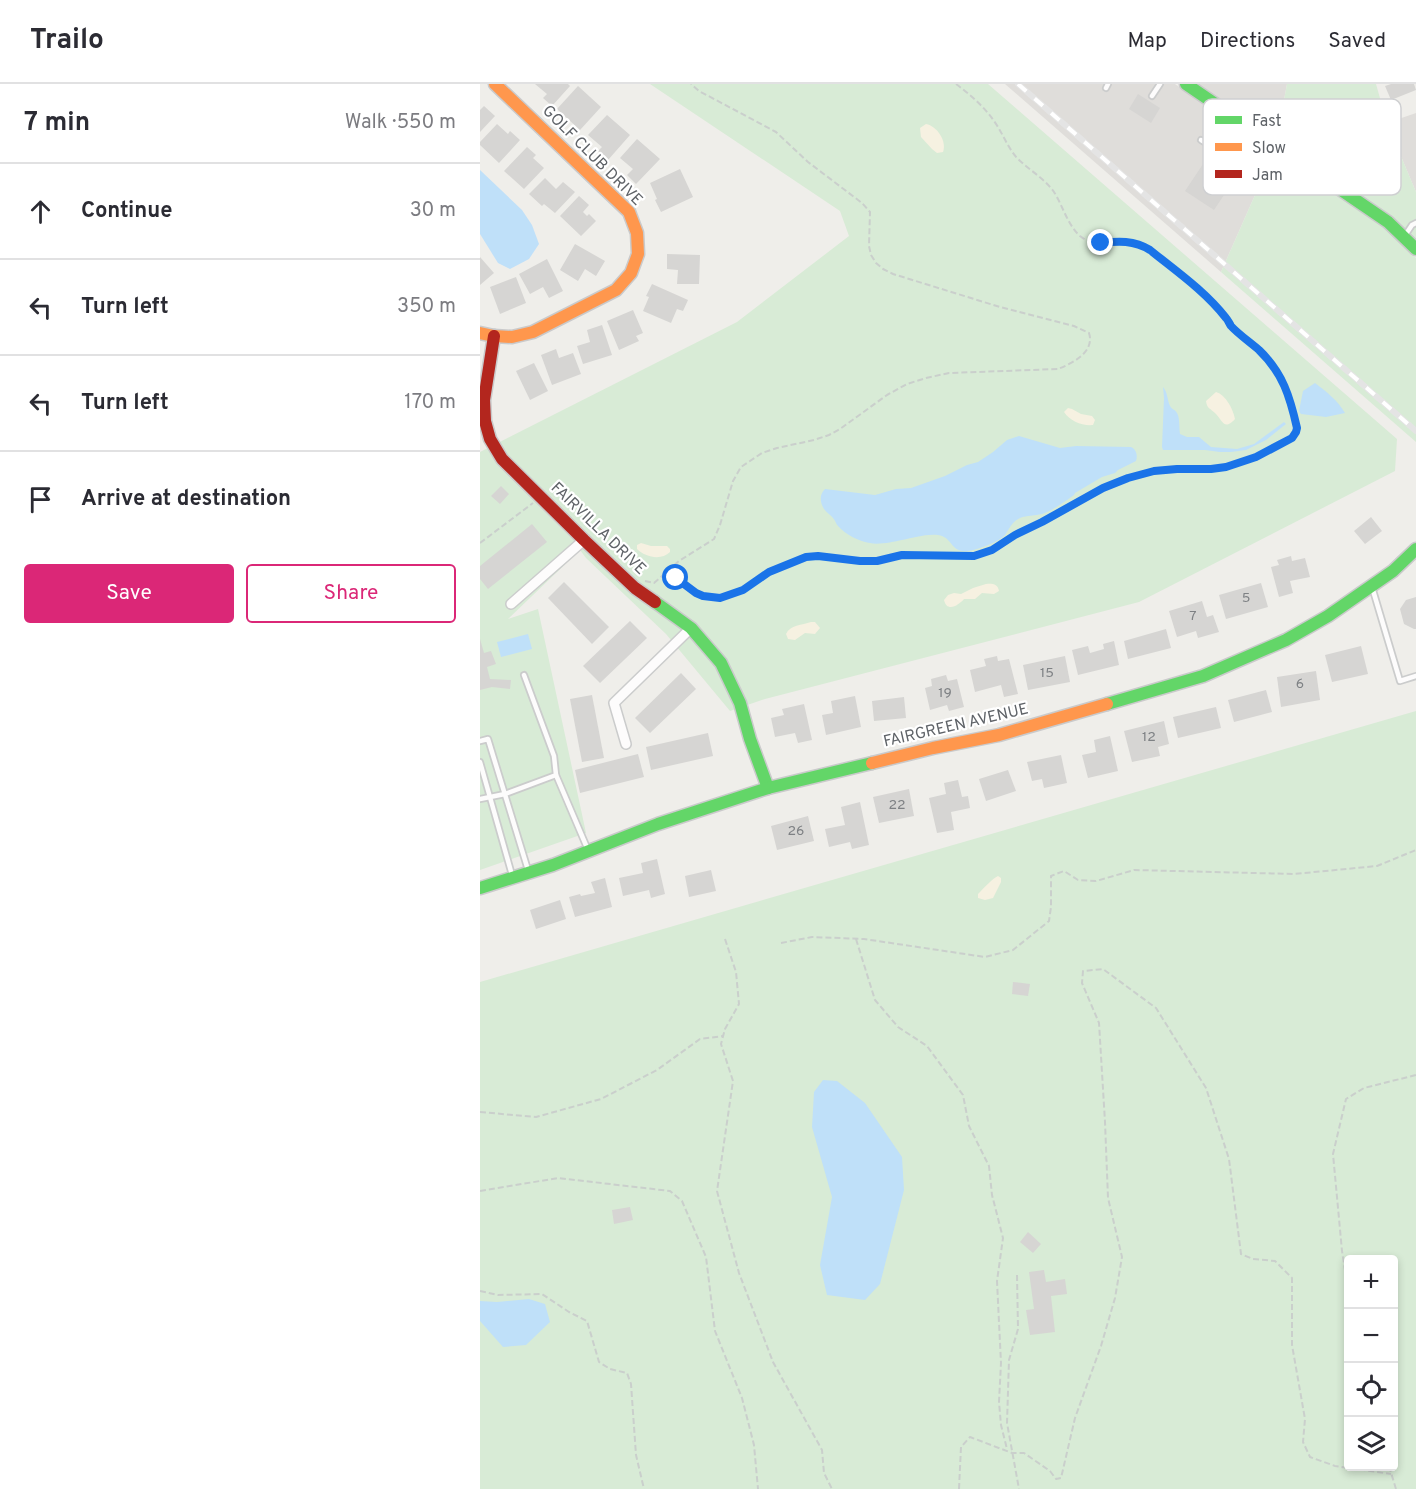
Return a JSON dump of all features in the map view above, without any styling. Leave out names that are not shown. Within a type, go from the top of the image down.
[{"type":"street","name":"GOLF CLUB DRIVE","points":[[480,333],[512,337],[533,332],[616,290],[626,281],[636,262],[639,239],[635,224],[628,212],[495,84]]},
{"type":"street","points":[[1186,84],[1208,99]]},
{"type":"street","points":[[1348,195],[1388,222],[1416,249]]},
{"type":"street","name":"FAIRVILLA DRIVE","points":[[494,336],[484,400],[485,421],[490,439],[502,459],[635,588],[691,628],[721,663],[741,703],[750,738],[768,788]]},
{"type":"street","points":[[511,604],[584,540]]},
{"type":"street","name":"FAIRGREEN AVENUE","points":[[480,888],[553,866],[658,824],[768,788],[933,748],[999,735],[1203,676],[1287,640],[1328,616],[1393,571],[1416,549]]},
{"type":"street","points":[[626,744],[615,703],[691,628]]},
{"type":"lane","points":[[1152,96],[1160,84]]},
{"type":"lane","points":[[1404,237],[1416,223]]},
{"type":"lane","points":[[1372,586],[1400,681],[1416,676]]},
{"type":"lane","points":[[524,675],[554,756],[556,775],[589,851]]},
{"type":"lane","points":[[480,741],[488,740],[529,873]]},
{"type":"lane","points":[[480,762],[513,878]]},
{"type":"lane","points":[[480,799],[505,794],[556,775]]},
{"type":"path","points":[[645,581],[654,583],[679,561],[714,539],[733,481],[741,467],[762,453],[829,435],[887,395],[926,378],[949,373],[1058,369],[1070,365],[1086,351],[1091,337],[1089,333],[1074,326],[1000,307],[883,269],[871,255],[870,212],[862,202],[808,162],[776,132],[699,91],[691,84]]},
{"type":"path","points":[[662,577],[673,576],[696,593],[720,598],[743,590],[769,572],[806,557],[877,561],[902,555],[974,556],[992,550],[1015,535],[1103,488],[1128,478],[1154,471],[1226,467],[1256,457],[1292,438],[1296,432],[1297,428],[1287,390],[1275,367],[1264,355],[1231,327],[1227,319],[1190,282],[1143,245],[1128,242],[1093,242],[1079,235],[1048,185],[1016,156],[997,125],[981,105],[956,84]]},
{"type":"path","points":[[480,543],[540,497]]},
{"type":"path","points":[[781,943],[812,938],[856,939],[985,957],[1013,950],[1049,921],[1051,876],[1064,871],[1078,880],[1096,881],[1134,870],[1294,874],[1377,866],[1416,850]]},
{"type":"path","points":[[725,939],[736,972],[739,1004],[725,1029],[721,1044],[733,1081],[717,1191],[739,1273],[773,1362],[822,1450],[824,1473],[832,1489]]},
{"type":"path","points":[[856,939],[875,1000],[898,1027],[927,1046],[963,1095],[969,1126],[989,1166],[992,1195],[1003,1238],[997,1281],[1001,1364],[999,1402],[1007,1451]]},
{"type":"path","points":[[959,1489],[961,1447],[970,1437],[1012,1453],[1024,1453],[1050,1471],[1056,1479],[1062,1478],[1075,1418],[1101,1346],[1115,1298],[1122,1257],[1108,1198],[1106,1122],[1099,1023],[1082,982],[1083,971],[1103,969],[1156,1008],[1206,1088],[1229,1159],[1241,1254],[1253,1259],[1275,1261],[1292,1278],[1292,1345],[1305,1419],[1303,1442],[1310,1457],[1335,1466],[1391,1474]]},
{"type":"path","points":[[480,1112],[536,1117],[601,1099],[657,1070],[700,1039],[723,1036]]},
{"type":"path","points":[[1344,1264],[1333,1154],[1346,1099],[1364,1088],[1416,1075]]},
{"type":"path","points":[[480,1191],[558,1178],[670,1191],[682,1201],[706,1257],[715,1331],[742,1398],[754,1445],[758,1489]]},
{"type":"path","points":[[1017,1275],[1018,1329],[1009,1360],[1007,1423],[1019,1489]]},
{"type":"path","points":[[480,1291],[498,1294],[542,1294],[587,1321],[599,1362],[610,1369],[627,1373],[631,1384],[636,1455],[644,1489]]},
{"type":"path","points":[[1390,1471],[1396,1489]]},
{"type":"shaded area","points":[[1005,84],[1175,84],[1203,103],[1203,195],[1255,195],[1221,272]]},
{"type":"shaded area","points":[[1198,84],[1287,84],[1284,99],[1220,99]]},
{"type":"shaded area","points":[[1416,113],[1416,192],[1401,156],[1401,118]]},
{"type":"green space","points":[[650,84],[988,84],[1397,439],[1395,471],[1139,602],[765,699],[730,711],[666,634],[580,550],[508,619],[538,609],[586,833],[480,870],[480,452],[737,322],[849,236],[840,211]]},
{"type":"green space","points":[[1287,84],[1376,84],[1380,99],[1284,99]]},
{"type":"green space","points":[[1401,156],[1416,192],[1416,240],[1392,216],[1361,195],[1401,195]]},
{"type":"green space","points":[[1255,195],[1338,195],[1385,227],[1416,258],[1416,442],[1221,272]]},
{"type":"green space","points":[[1416,711],[1416,1489],[480,1489],[480,982]]},
{"type":"sand","points":[[926,124],[940,135],[944,143],[943,152],[937,153],[921,137],[920,128]]},
{"type":"sand","points":[[1216,392],[1226,399],[1233,411],[1235,419],[1231,423],[1224,424],[1207,406],[1206,401]]},
{"type":"sand","points":[[1068,408],[1092,416],[1095,420],[1093,425],[1085,425],[1073,420],[1064,412]]},
{"type":"sand","points":[[641,543],[651,546],[667,546],[670,552],[658,557],[649,556],[637,549],[637,545]]},
{"type":"sand","points":[[986,584],[994,584],[999,591],[994,594],[982,593],[975,599],[964,599],[953,607],[948,606],[944,600],[948,595],[961,594]]},
{"type":"sand","points":[[815,622],[820,628],[815,634],[805,633],[795,640],[788,639],[786,634],[790,629]]},
{"type":"sand","points":[[998,876],[1001,882],[993,898],[985,900],[978,898],[978,894]]},
{"type":"water","points":[[480,170],[522,210],[532,225],[539,244],[529,259],[510,269],[498,263],[480,234]]},
{"type":"water","points":[[1315,383],[1332,397],[1345,413],[1326,417],[1301,414],[1299,411],[1303,391]]},
{"type":"water","points":[[1163,387],[1170,406],[1178,415],[1180,434],[1187,437],[1199,437],[1211,447],[1237,449],[1254,444],[1284,422],[1286,424],[1266,440],[1246,450],[1220,452],[1163,450]]},
{"type":"water","points":[[1019,436],[1060,448],[1131,447],[1137,454],[1137,459],[1075,493],[1059,506],[1042,514],[1020,518],[998,540],[968,551],[958,550],[943,536],[938,535],[873,544],[862,541],[841,529],[822,504],[821,496],[825,489],[875,495],[896,489],[911,488],[978,462],[1007,440]]},
{"type":"water","points":[[528,634],[532,649],[501,657],[497,642]]},
{"type":"water","points":[[823,1080],[837,1081],[865,1103],[902,1157],[904,1190],[880,1284],[865,1300],[827,1295],[820,1265],[832,1197],[812,1127],[814,1092]]},
{"type":"water","points":[[529,1299],[545,1304],[550,1322],[526,1345],[503,1347],[480,1321],[480,1301]]},
{"type":"building","points":[[535,84],[568,84],[570,86],[552,106],[543,98],[547,94]]},
{"type":"building","points":[[1414,84],[1416,90],[1391,99],[1385,86]]},
{"type":"building","points":[[578,86],[601,107],[580,130],[557,109]]},
{"type":"building","points":[[1138,94],[1160,108],[1151,123],[1129,109]]},
{"type":"building","points":[[484,106],[495,116],[480,132],[480,110]]},
{"type":"building","points":[[607,115],[630,135],[608,160],[598,151],[602,147],[588,135]]},
{"type":"building","points":[[497,124],[508,134],[510,131],[520,140],[499,163],[480,145],[480,142]]},
{"type":"building","points":[[637,139],[660,159],[636,184],[627,175],[633,169],[620,158]]},
{"type":"building","points":[[527,147],[536,155],[533,158],[544,168],[524,189],[504,171]]},
{"type":"building","points":[[1203,164],[1203,195],[1224,195],[1214,210],[1185,191]]},
{"type":"building","points":[[680,169],[693,197],[661,212],[650,183]]},
{"type":"building","points":[[545,178],[556,189],[563,182],[575,192],[555,213],[544,204],[542,206],[529,194]]},
{"type":"building","points":[[579,196],[589,205],[583,212],[596,221],[581,236],[560,216]]},
{"type":"building","points":[[575,244],[605,261],[596,276],[585,269],[578,281],[560,270]]},
{"type":"building","points":[[667,254],[700,255],[699,284],[677,284],[678,270],[667,269]]},
{"type":"building","points":[[480,257],[494,273],[480,285]]},
{"type":"building","points":[[547,259],[563,291],[549,298],[543,287],[530,294],[519,274]]},
{"type":"building","points":[[516,277],[526,303],[500,314],[490,287]]},
{"type":"building","points":[[652,284],[688,300],[683,311],[677,309],[671,323],[643,311],[649,297],[646,296]]},
{"type":"building","points":[[633,310],[643,333],[636,336],[639,341],[619,350],[607,321]]},
{"type":"building","points":[[602,325],[612,355],[583,364],[577,346],[590,342],[587,330]]},
{"type":"building","points":[[556,349],[559,358],[573,353],[581,374],[552,385],[541,355]]},
{"type":"building","points":[[534,363],[548,391],[530,400],[516,371]]},
{"type":"building","points":[[501,486],[509,494],[500,504],[491,496]]},
{"type":"building","points":[[1371,517],[1382,531],[1365,544],[1354,531]]},
{"type":"building","points":[[532,524],[547,542],[488,589],[480,579],[480,566]]},
{"type":"building","points":[[1291,556],[1292,561],[1305,558],[1310,577],[1290,581],[1293,593],[1279,597],[1271,567],[1279,565],[1277,560]]},
{"type":"building","points":[[564,582],[609,627],[592,644],[548,598]]},
{"type":"building","points":[[1261,583],[1268,607],[1226,619],[1219,595]]},
{"type":"building","points":[[1416,597],[1416,629],[1414,629],[1404,624],[1400,609],[1406,600]]},
{"type":"building","points":[[1202,601],[1207,617],[1213,615],[1219,632],[1198,638],[1196,631],[1177,637],[1169,611]]},
{"type":"building","points":[[630,621],[647,638],[600,683],[583,666]]},
{"type":"building","points":[[1166,629],[1171,648],[1128,659],[1124,641]]},
{"type":"building","points":[[480,639],[484,653],[491,651],[496,664],[487,667],[490,679],[511,680],[510,689],[492,687],[480,690]]},
{"type":"building","points":[[1114,641],[1119,665],[1078,675],[1072,650],[1088,646],[1090,653],[1104,649],[1103,644]]},
{"type":"building","points":[[1361,646],[1368,674],[1332,682],[1325,655]]},
{"type":"building","points":[[997,656],[998,661],[1009,659],[1018,694],[1004,697],[1001,685],[975,692],[970,670],[986,666],[984,659]]},
{"type":"building","points":[[1065,656],[1070,682],[1028,690],[1023,665]]},
{"type":"building","points":[[1316,671],[1320,700],[1281,707],[1277,677]]},
{"type":"building","points":[[681,673],[696,689],[650,733],[635,718]]},
{"type":"building","points":[[946,675],[948,681],[957,679],[964,707],[949,711],[947,705],[930,710],[925,688],[932,686],[931,679]]},
{"type":"building","points":[[1266,690],[1272,712],[1234,722],[1228,700]]},
{"type":"building","points":[[592,695],[604,758],[582,762],[570,699]]},
{"type":"building","points":[[855,696],[861,727],[826,735],[822,715],[833,713],[831,701]]},
{"type":"building","points":[[904,697],[906,718],[874,721],[872,701]]},
{"type":"building","points":[[804,704],[812,740],[798,743],[795,733],[775,737],[771,718],[784,715],[782,709]]},
{"type":"building","points":[[1216,707],[1221,728],[1178,738],[1173,717]]},
{"type":"building","points":[[1164,721],[1169,744],[1158,747],[1160,756],[1132,762],[1124,731]]},
{"type":"building","points":[[708,733],[713,756],[651,770],[646,747]]},
{"type":"building","points":[[1110,736],[1118,771],[1088,778],[1082,755],[1096,752],[1094,740]]},
{"type":"building","points":[[638,754],[644,777],[580,793],[575,770]]},
{"type":"building","points":[[1061,755],[1067,783],[1044,788],[1042,779],[1032,781],[1027,762]]},
{"type":"building","points":[[1008,770],[1016,791],[986,801],[979,779]]},
{"type":"building","points":[[958,780],[962,797],[968,796],[970,808],[951,812],[954,830],[937,833],[929,798],[946,794],[944,783]]},
{"type":"building","points":[[909,789],[914,816],[879,823],[873,797]]},
{"type":"building","points":[[860,802],[869,845],[852,849],[850,842],[829,847],[825,829],[845,825],[841,807]]},
{"type":"building","points":[[808,816],[814,841],[777,850],[771,826]]},
{"type":"building","points":[[657,859],[665,894],[651,898],[649,890],[623,896],[619,878],[643,873],[641,863]]},
{"type":"building","points":[[711,870],[716,891],[689,897],[685,876]]},
{"type":"building","points":[[605,878],[612,907],[575,917],[569,897],[595,893],[591,882]]},
{"type":"building","points":[[560,900],[566,919],[536,929],[530,910]]},
{"type":"building","points":[[1013,982],[1030,984],[1028,996],[1012,994]]},
{"type":"building","points":[[630,1207],[633,1220],[614,1224],[612,1210]]},
{"type":"building","points":[[1028,1232],[1041,1244],[1033,1253],[1020,1242]]},
{"type":"building","points":[[1044,1270],[1046,1282],[1065,1279],[1067,1294],[1051,1296],[1055,1332],[1030,1335],[1026,1310],[1034,1309],[1029,1272]]},
{"type":"railway","points":[[1018,84],[1416,431]]},
{"type":"traffic: fast","points":[[1186,84],[1208,99]]},
{"type":"traffic: fast","points":[[1348,195],[1388,222],[1416,249]]},
{"type":"traffic: fast","points":[[1107,704],[1203,676],[1286,640],[1328,616],[1393,571],[1416,549]]},
{"type":"traffic: fast","points":[[655,602],[691,628],[721,663],[740,703],[768,788]]},
{"type":"traffic: fast","points":[[480,888],[553,865],[658,824],[768,788],[872,763]]},
{"type":"traffic: slow","points":[[480,333],[512,337],[533,332],[616,290],[631,273],[638,254],[637,233],[629,212],[495,84]]},
{"type":"traffic: slow","points":[[872,763],[999,735],[1107,704]]},
{"type":"traffic: jam","points":[[494,336],[484,400],[485,421],[490,439],[502,459],[635,588],[655,602]]},
{"type":"route","points":[[676,578],[696,593],[720,598],[743,590],[769,572],[812,556],[860,561],[877,561],[902,555],[974,556],[992,550],[1015,535],[1103,488],[1128,478],[1161,470],[1226,467],[1256,457],[1292,438],[1297,428],[1287,390],[1275,367],[1264,355],[1231,327],[1227,319],[1190,282],[1143,245],[1119,241],[1101,243]]}]
